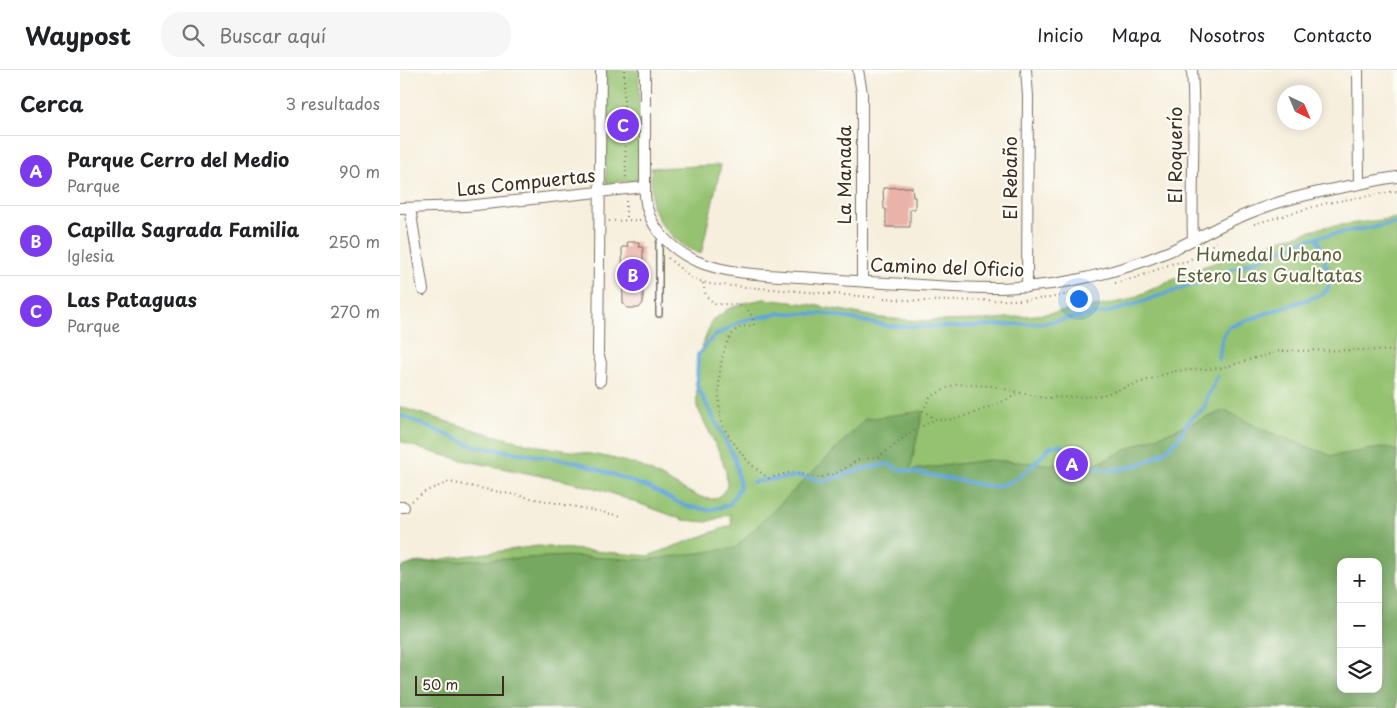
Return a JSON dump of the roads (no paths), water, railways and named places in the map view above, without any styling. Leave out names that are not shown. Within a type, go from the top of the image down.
[{"type":"street","points":[[600,381],[601,363],[598,353],[601,70]]},
{"type":"street","name":"Camino del Oficio","points":[[645,70],[644,187],[649,218],[668,243],[683,254],[717,268],[741,272],[977,288],[1026,287],[1071,281],[1107,273],[1146,260],[1266,206],[1302,196],[1397,177]]},
{"type":"street","name":"La Manada","points":[[858,70],[862,94],[862,281]]},
{"type":"street","name":"El Rebaño","points":[[1026,70],[1028,96],[1026,287]]},
{"type":"street","name":"El Roquerío","points":[[1192,70],[1192,240]]},
{"type":"street","points":[[1358,70],[1359,184]]},
{"type":"street","name":"Las Compuertas","points":[[423,290],[405,208],[466,206],[644,187]]},
{"type":"lane","points":[[659,314],[659,244],[662,236]]},
{"type":"waterway","points":[[400,415],[473,446],[577,462],[650,488],[685,506],[709,510],[729,505],[740,487],[735,459],[697,386],[698,355],[713,337],[741,321],[781,313],[827,314],[888,326],[961,327],[1044,323],[1114,311],[1206,280],[1312,238],[1397,223]]},
{"type":"waterway","points":[[1219,360],[1220,347],[1229,327],[1323,294],[1328,289],[1330,278],[1317,237]]},
{"type":"waterway","points":[[753,482],[799,476],[825,481],[862,469],[889,464],[898,469],[994,487],[1013,481],[1030,468],[1050,447],[1060,445],[1081,463],[1090,467],[1102,469],[1127,468],[1151,459],[1172,445],[1188,422],[1204,408],[1217,376]]},
{"type":"place","name":"Las Pataguas","points":[[623,125]]},
{"type":"place","name":"Capilla Sagrada Familia","points":[[633,275]]},
{"type":"place","name":"Parque Cerro del Medio","points":[[1072,464]]},
{"type":"park label","name":"Humedal Urbano Estero Las Gualtatas","points":[[1269,265]]}]
